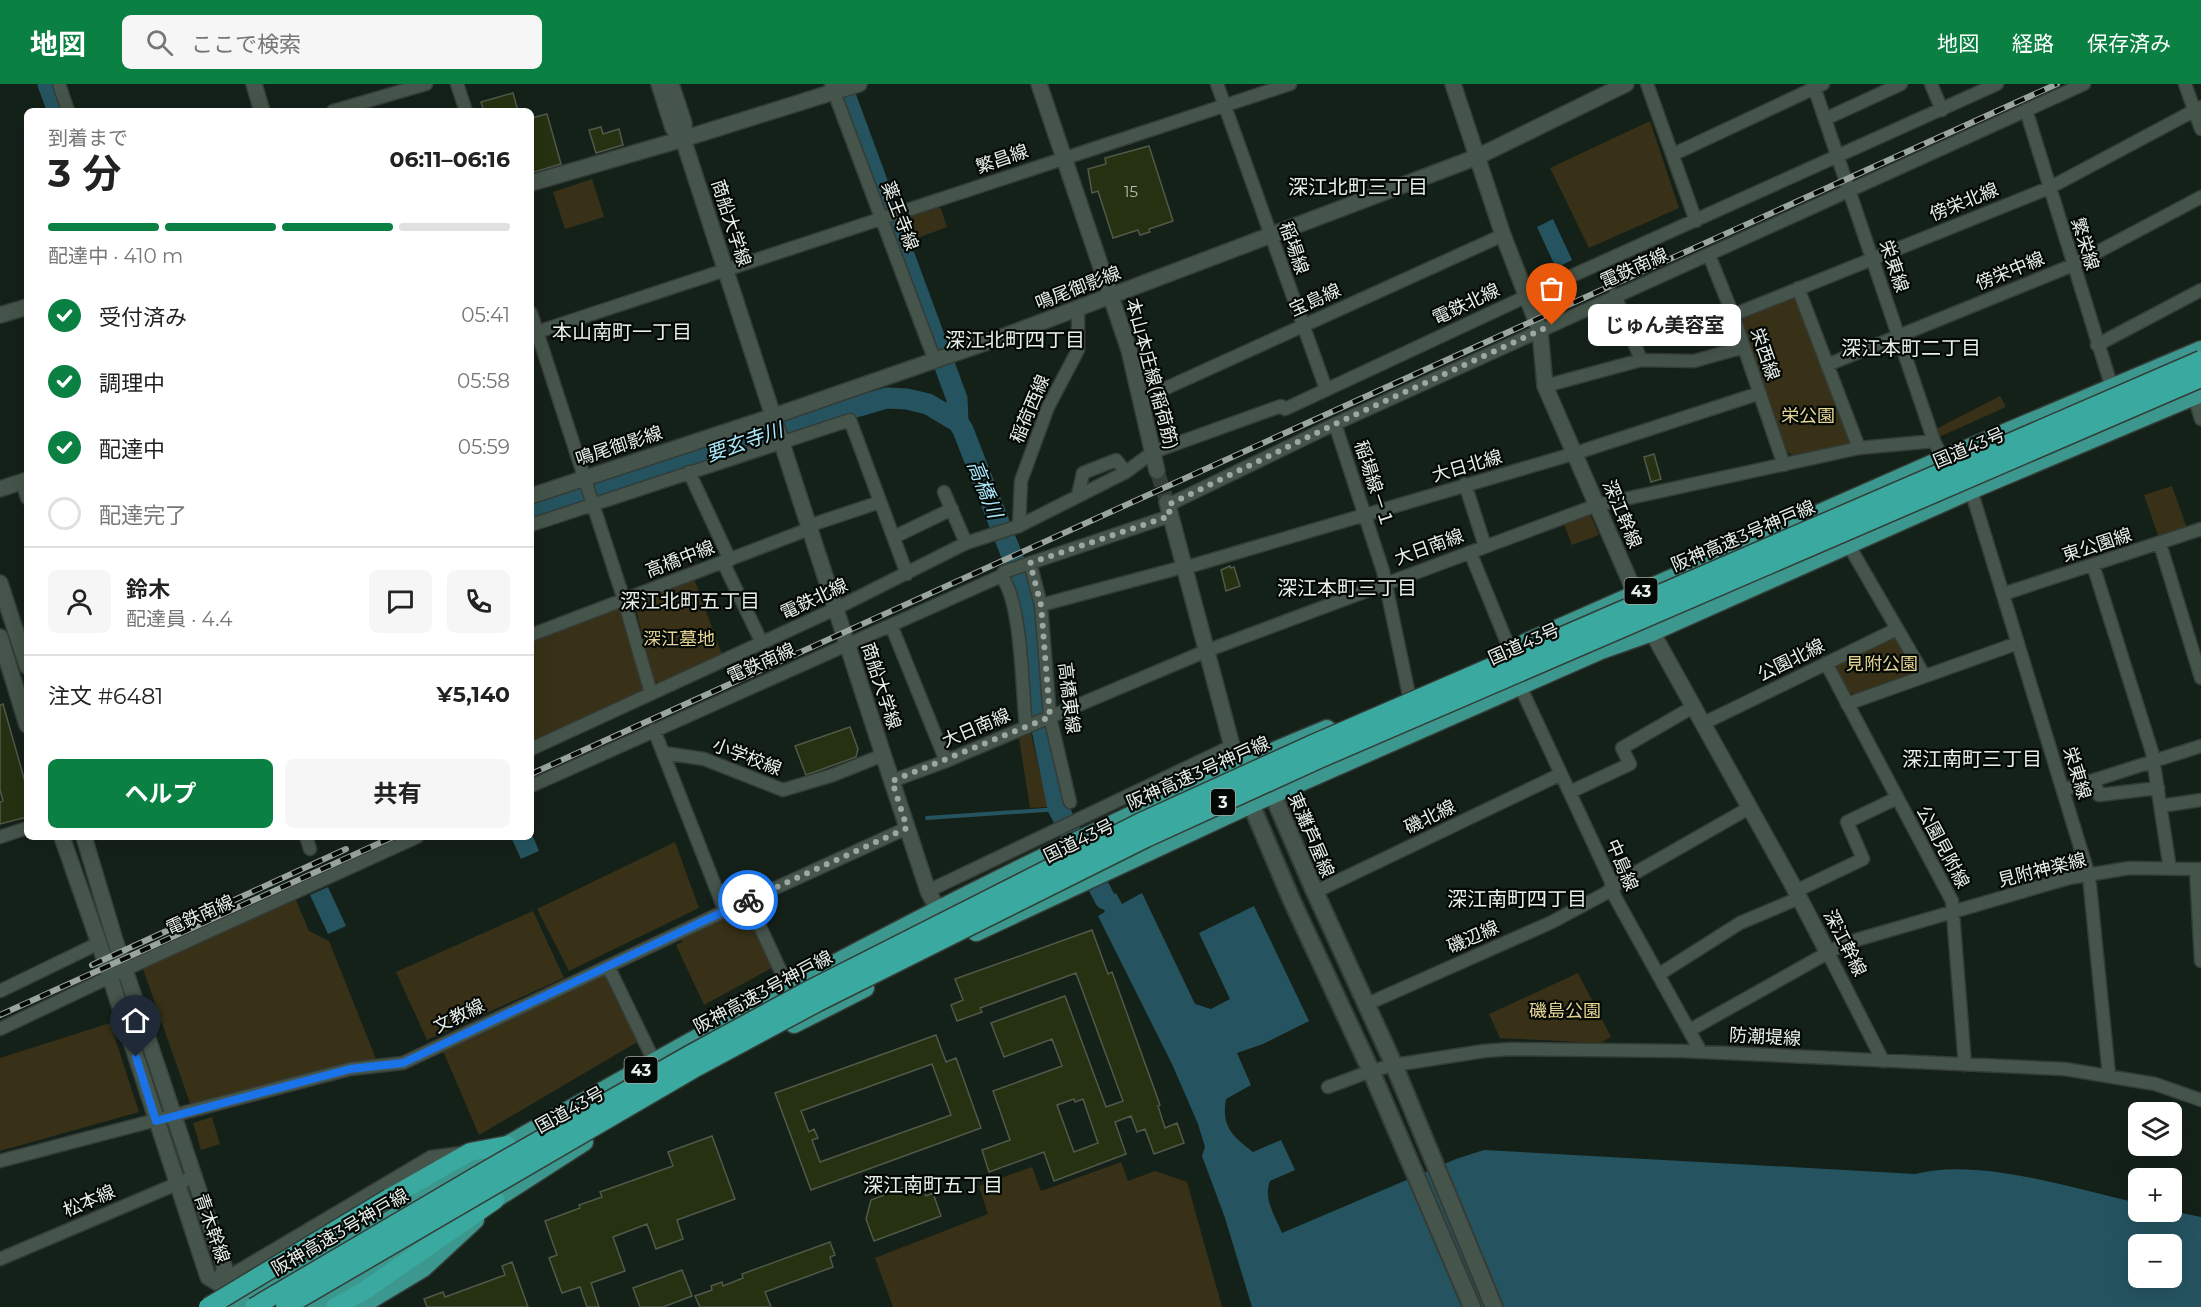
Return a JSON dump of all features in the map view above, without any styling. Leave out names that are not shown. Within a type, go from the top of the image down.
[{"type":"highway","name":"国道43号","points":[[226,1307],[507,1145],[789,989],[939,910],[1086,837],[1243,764],[1409,695],[1635,593],[2201,350]]},
{"type":"highway","name":"阪神高速3号神戸線","points":[[254,1307],[691,1054],[831,979],[1139,823],[1324,740],[2201,360]]},
{"type":"highway","name":"阪神高速3号神戸線","points":[[285,1307],[707,1062],[849,986],[1146,838],[1319,759],[2201,378]]},
{"type":"highway","name":"国道43号","points":[[310,1307],[495,1200],[616,1121],[715,1064],[953,943],[1251,804],[1601,650],[1652,632],[1789,573],[1810,560],[2198,394]]},
{"type":"highway","points":[[208,1307],[470,1152],[507,1145]]},
{"type":"highway","points":[[335,1307],[367,1289],[495,1200]]},
{"type":"highway","points":[[358,1307],[423,1268],[495,1200]]},
{"type":"main road","name":"東灘芦屋線","points":[[1243,764],[1273,795],[1436,1162],[1494,1307]]},
{"type":"main road","points":[[1243,764],[1251,804],[1292,901],[1371,1071],[1472,1307]]},
{"type":"street","points":[[59,84],[67,108]]},
{"type":"street","points":[[254,84],[261,108]]},
{"type":"street","points":[[343,108],[426,84]]},
{"type":"street","points":[[457,84],[465,108]]},
{"type":"street","name":"商船大学線","points":[[659,84],[673,128],[683,139]]},
{"type":"street","name":"商船大学線","points":[[671,84],[684,123],[683,139],[782,439],[846,644],[928,891],[953,943]]},
{"type":"street","name":"本山本庄線(稲荷筋)","points":[[1039,84],[1111,296],[1142,399],[1157,471]]},
{"type":"street","name":"稲場線","points":[[1217,84],[1326,389]]},
{"type":"street","name":"繁昌線","points":[[537,332],[1290,84]]},
{"type":"street","name":"深江幹線","points":[[1453,84],[1503,235],[1540,331],[1545,386],[1652,632],[1797,894],[1883,1061]]},
{"type":"street","name":"鳴尾御影線","points":[[534,523],[590,493],[775,419],[1111,296],[1477,157],[1626,84]]},
{"type":"street","points":[[1647,84],[1674,154],[1696,221]]},
{"type":"street","points":[[1825,118],[1901,84]]},
{"type":"street","points":[[1930,84],[1942,110]]},
{"type":"street","name":"電鉄北線","points":[[534,749],[835,609],[966,543],[1019,526],[1126,472],[1153,452],[1281,406],[1285,409],[1525,297],[1997,84]]},
{"type":"street","name":"電鉄南線","points":[[534,785],[1002,574],[1168,508],[1335,424],[2084,84]]},
{"type":"street","points":[[2185,84],[2198,109],[2201,129]]},
{"type":"street","points":[[1674,154],[1817,85]]},
{"type":"street","name":"栄東線","points":[[1817,85],[1825,118],[1872,259],[1934,441],[1943,459]]},
{"type":"street","points":[[534,182],[683,139],[842,87]]},
{"type":"street","name":"薬王寺線","points":[[842,87],[882,218],[940,359]]},
{"type":"street","name":"傍栄北線","points":[[1733,315],[2049,188],[2198,109]]},
{"type":"street","name":"繁栄線","points":[[2026,110],[2112,388]]},
{"type":"street","name":"傍栄中線","points":[[1827,365],[2073,265],[2201,197]]},
{"type":"street","name":"宝島線","points":[[1142,399],[1503,235]]},
{"type":"street","name":"栄西線","points":[[1709,255],[1733,315],[1784,465]]},
{"type":"street","points":[[1798,288],[1859,448]]},
{"type":"street","points":[[2097,345],[2201,290]]},
{"type":"street","points":[[1616,295],[1641,360]]},
{"type":"street","points":[[0,315],[24,308]]},
{"type":"street","name":"稲荷西線","points":[[1019,526],[1021,481],[1048,406],[1078,350],[1078,308]]},
{"type":"street","points":[[534,322],[624,600],[651,693]]},
{"type":"street","points":[[1545,386],[1641,360],[1694,361],[1744,347]]},
{"type":"street","name":"大日北線","points":[[1041,605],[1365,516],[1465,484],[1576,453],[1760,393]]},
{"type":"street","points":[[2198,394],[2201,419]]},
{"type":"street","name":"鳴尾御影線","points":[[534,496],[590,493],[689,472],[782,439],[850,420],[880,502]]},
{"type":"street","name":"稲場線－１","points":[[1335,424],[1386,582],[1409,695]]},
{"type":"street","name":"大日南線","points":[[892,781],[946,761],[1206,651],[1597,505],[1859,448],[1934,441]]},
{"type":"street","points":[[689,472],[762,643]]},
{"type":"street","points":[[0,489],[24,481]]},
{"type":"street","points":[[1465,484],[1485,546]]},
{"type":"street","name":"栄東線","points":[[1971,490],[2089,876],[2109,1075]]},
{"type":"street","points":[[944,492],[966,543]]},
{"type":"street","points":[[880,502],[907,574]]},
{"type":"street","name":"高橋中線","points":[[534,634],[880,502]]},
{"type":"street","points":[[1168,508],[1232,746],[1243,764]]},
{"type":"street","points":[[894,537],[951,509]]},
{"type":"street","name":"東公園線","points":[[2004,594],[2201,529]]},
{"type":"street","points":[[1848,544],[1924,675]]},
{"type":"street","points":[[2160,544],[2201,678]]},
{"type":"street","points":[[1470,552],[1510,650]]},
{"type":"street","name":"高橋東線","points":[[1027,564],[1041,605],[1049,717],[1070,801]]},
{"type":"street","points":[[2093,565],[2154,761],[2170,869]]},
{"type":"street","points":[[1002,574],[1015,613],[1027,726]]},
{"type":"street","points":[[0,583],[24,659]]},
{"type":"street","points":[[891,625],[946,761]]},
{"type":"street","name":"公園北線","points":[[1702,724],[1897,629]]},
{"type":"street","points":[[0,637],[6,676],[24,717]]},
{"type":"street","points":[[1847,704],[2018,643]]},
{"type":"street","name":"公園見附線","points":[[1826,663],[1952,901],[1965,1065]]},
{"type":"street","points":[[6,676],[24,669]]},
{"type":"street","name":"中島線","points":[[1520,686],[1570,792],[1615,897],[1701,1052]]},
{"type":"street","points":[[1570,792],[1630,764],[1622,748],[1693,707]]},
{"type":"street","points":[[654,730],[725,911]]},
{"type":"street","points":[[928,891],[1232,746]]},
{"type":"street","points":[[2064,790],[2201,746]]},
{"type":"street","name":"小学校線","points":[[664,753],[704,759],[783,790],[833,775],[883,755]]},
{"type":"street","name":"磯北線","points":[[1315,892],[1561,774]]},
{"type":"street","points":[[2094,781],[2099,795],[2158,788]]},
{"type":"street","points":[[1658,975],[1740,923],[1863,859],[1847,822],[1896,798]]},
{"type":"street","points":[[2161,806],[2201,800]]},
{"type":"street","name":"磯辺線","points":[[1365,1005],[1552,922],[1749,808]]},
{"type":"street","points":[[1078,818],[1086,837]]},
{"type":"street","name":"文教線","points":[[0,1161],[350,1069],[403,1063],[907,828]]},
{"type":"street","points":[[0,837],[24,829]]},
{"type":"street","name":"青木幹線","points":[[63,840],[208,1277],[218,1283],[225,1269],[173,1117],[85,840]]},
{"type":"street","name":"電鉄南線","points":[[0,1029],[125,969],[410,840]]},
{"type":"street","name":"見附神楽線","points":[[1690,1030],[1828,953],[1856,940],[2069,879],[2129,868],[2198,869]]},
{"type":"street","points":[[2198,869],[2201,961]]},
{"type":"street","points":[[747,901],[789,989]]},
{"type":"street","points":[[0,991],[99,943]]},
{"type":"street","points":[[608,966],[655,1063]]},
{"type":"street","name":"防潮堤線","points":[[1328,1087],[1394,1065],[1511,1048],[1701,1052],[2066,1069],[2154,1084],[2201,1100]]},
{"type":"street","points":[[226,1307],[218,1283],[432,1157],[470,1152]]},
{"type":"street","name":"松本線","points":[[0,1259],[193,1177]]},
{"type":"green space","points":[[1650,121],[1679,208],[1589,248],[1550,168]]},
{"type":"green space","points":[[592,179],[604,217],[565,229],[553,192]]},
{"type":"green space","points":[[937,207],[941,209],[947,227],[904,243],[898,219]]},
{"type":"green space","name":"栄公園","points":[[1797,293],[1853,443],[1792,455],[1785,450],[1740,322],[1743,315]]},
{"type":"green space","points":[[2000,396],[2006,407],[1939,437],[1936,429]]},
{"type":"green space","points":[[2172,486],[2187,528],[2159,538],[2144,495]]},
{"type":"green space","points":[[1584,514],[1591,516],[1599,535],[1572,545],[1563,522]]},
{"type":"green space","name":"深江墓地","points":[[694,579],[723,657],[664,684],[654,681],[634,602]]},
{"type":"green space","points":[[614,609],[621,609],[644,687],[643,695],[534,745],[534,640]]},
{"type":"green space","name":"見附公園","points":[[1891,637],[1897,638],[1915,670],[1912,675],[1857,695],[1847,692],[1836,669],[1837,663]]},
{"type":"green space","points":[[1031,733],[1048,807],[1030,808],[1019,738]]},
{"type":"green space","points":[[675,842],[699,908],[569,971],[537,909]]},
{"type":"green space","points":[[295,898],[309,931],[329,941],[376,1059],[348,1063],[191,1106],[142,966]]},
{"type":"green space","points":[[533,911],[564,978],[427,1040],[396,972]]},
{"type":"green space","points":[[738,911],[748,912],[772,968],[704,1005],[676,945],[682,942],[681,939]]},
{"type":"green space","name":"磯島公園","points":[[1578,973],[1611,1037],[1600,1043],[1500,1038],[1489,1014]]},
{"type":"green space","points":[[607,974],[639,1041],[479,1135],[443,1051]]},
{"type":"green space","points":[[110,1023],[139,1112],[0,1151],[0,1058]]},
{"type":"green space","points":[[212,1117],[220,1144],[201,1150],[193,1123]]},
{"type":"green space","points":[[1121,1162],[1128,1181],[1155,1171],[1187,1182],[1222,1307],[893,1307],[875,1258],[988,1214],[979,1186],[1032,1167],[1041,1191]]},
{"type":"water","points":[[1553,219],[1572,260],[1556,268],[1537,227]]},
{"type":"water","points":[[534,839],[539,851],[521,859],[512,840]]},
{"type":"water","points":[[328,887],[346,926],[328,934],[310,895]]},
{"type":"water","points":[[1116,893],[1122,904],[1142,893],[1195,1004],[1211,1009],[1230,999],[1199,933],[1254,906],[1309,1021],[1263,1044],[1237,1053],[1251,1085],[1226,1099],[1225,1117],[1234,1136],[1253,1152],[1281,1140],[1295,1170],[1270,1181],[1268,1188],[1269,1201],[1282,1233],[1456,1159],[1484,1150],[1915,1174],[1968,1169],[2027,1177],[2128,1200],[2128,1222],[2182,1222],[2182,1213],[2201,1217],[2201,1307],[1252,1307],[1225,1218],[1202,1156],[1205,1147],[1198,1124],[1172,1064],[1098,916],[1105,912],[1100,901]]},
{"type":"building","points":[[513,93],[517,108],[483,108],[481,102]]},
{"type":"building","points":[[547,114],[561,164],[534,172],[534,117]]},
{"type":"building","points":[[601,127],[603,134],[619,129],[623,145],[596,153],[589,130]]},
{"type":"building","points":[[1149,146],[1173,221],[1149,229],[1150,232],[1140,235],[1138,230],[1113,238],[1098,191],[1092,193],[1088,169],[1106,164],[1105,158]]},
{"type":"building","points":[[1654,454],[1661,479],[1651,482],[1644,457]]},
{"type":"building","points":[[1230,566],[1234,567],[1240,586],[1226,591],[1221,570]]},
{"type":"building","points":[[3,704],[24,778],[24,818],[0,824],[0,802],[3,801],[0,790],[0,705]]},
{"type":"building","points":[[850,727],[858,749],[856,757],[806,775],[795,746]]},
{"type":"building","points":[[1092,930],[1108,974],[1112,972],[1160,1105],[1158,1106],[1165,1128],[1177,1123],[1184,1143],[1154,1154],[1145,1129],[1137,1132],[1131,1116],[1115,1122],[1126,1154],[1054,1181],[1044,1152],[989,1172],[982,1150],[1010,1140],[993,1091],[1062,1066],[1052,1039],[1004,1057],[991,1023],[1065,996],[1106,1107],[1123,1101],[1076,973],[980,1008],[982,1012],[957,1021],[951,1005],[963,1000],[955,979]],"holes":[[[1074,1099],[1075,1102],[1083,1099],[1098,1143],[1074,1152],[1057,1105]]]},
{"type":"building","points":[[936,1035],[946,1062],[956,1058],[981,1128],[811,1190],[775,1093]],"holes":[[[932,1064],[951,1115],[820,1162],[812,1140],[818,1138],[814,1129],[809,1132],[801,1111]]]},
{"type":"building","points":[[712,1136],[735,1199],[677,1220],[683,1239],[656,1249],[647,1224],[613,1237],[625,1271],[591,1283],[599,1307],[587,1307],[580,1287],[562,1293],[549,1258],[557,1255],[545,1221],[602,1197],[600,1192],[673,1166],[668,1152]]},
{"type":"building","points":[[921,1181],[926,1196],[933,1193],[941,1216],[874,1241],[866,1219],[871,1200]]},
{"type":"building","points":[[830,1242],[835,1255],[830,1257],[833,1267],[765,1292],[771,1307],[700,1307],[695,1296],[712,1290],[711,1286],[722,1282],[723,1286],[743,1278],[742,1274]]},
{"type":"building","points":[[512,1262],[528,1307],[427,1307],[424,1299],[443,1292],[445,1297],[505,1275],[502,1266]]},
{"type":"building","points":[[682,1270],[692,1296],[663,1307],[640,1307],[633,1288]]},
{"type":"waterway","name":"要玄寺川","points":[[48,84],[57,108]]},
{"type":"waterway","name":"高橋川","points":[[841,84],[957,399],[958,422],[1026,592],[1034,689],[1058,808],[1105,899]]},
{"type":"waterway","name":"要玄寺川","points":[[534,513],[804,422],[887,398],[907,399],[928,404],[958,422]]},
{"type":"waterway","points":[[927,818],[1059,809]]},
{"type":"tunnel","points":[[1157,471],[1167,502]]},
{"type":"railway","points":[[534,773],[2057,84]]},
{"type":"railway","points":[[0,1015],[386,840]]},
{"type":"railway","points":[[92,965],[346,849]]},
{"type":"way so far","points":[[748,900],[907,828],[892,781],[1050,717],[1041,605],[1030,563],[1170,516],[1168,505],[1335,424],[1552,325]]},
{"type":"place","name":"じゅん美容室","points":[[1552,325]]},
{"type":"district","name":"深江北町三丁目","points":[[1358,187]]},
{"type":"district","name":"本山南町一丁目","points":[[622,332]]},
{"type":"district","name":"深江北町四丁目","points":[[1015,340]]},
{"type":"district","name":"深江本町二丁目","points":[[1911,348]]},
{"type":"district","name":"深江本町三丁目","points":[[1347,588]]},
{"type":"district","name":"深江北町五丁目","points":[[690,601]]},
{"type":"district","name":"深江南町三丁目","points":[[1972,759]]},
{"type":"district","name":"深江南町四丁目","points":[[1517,899]]},
{"type":"district","name":"深江南町五丁目","points":[[933,1185]]},
{"type":"route","points":[[136,1057],[156,1121],[350,1069],[403,1063],[748,900]]}]
